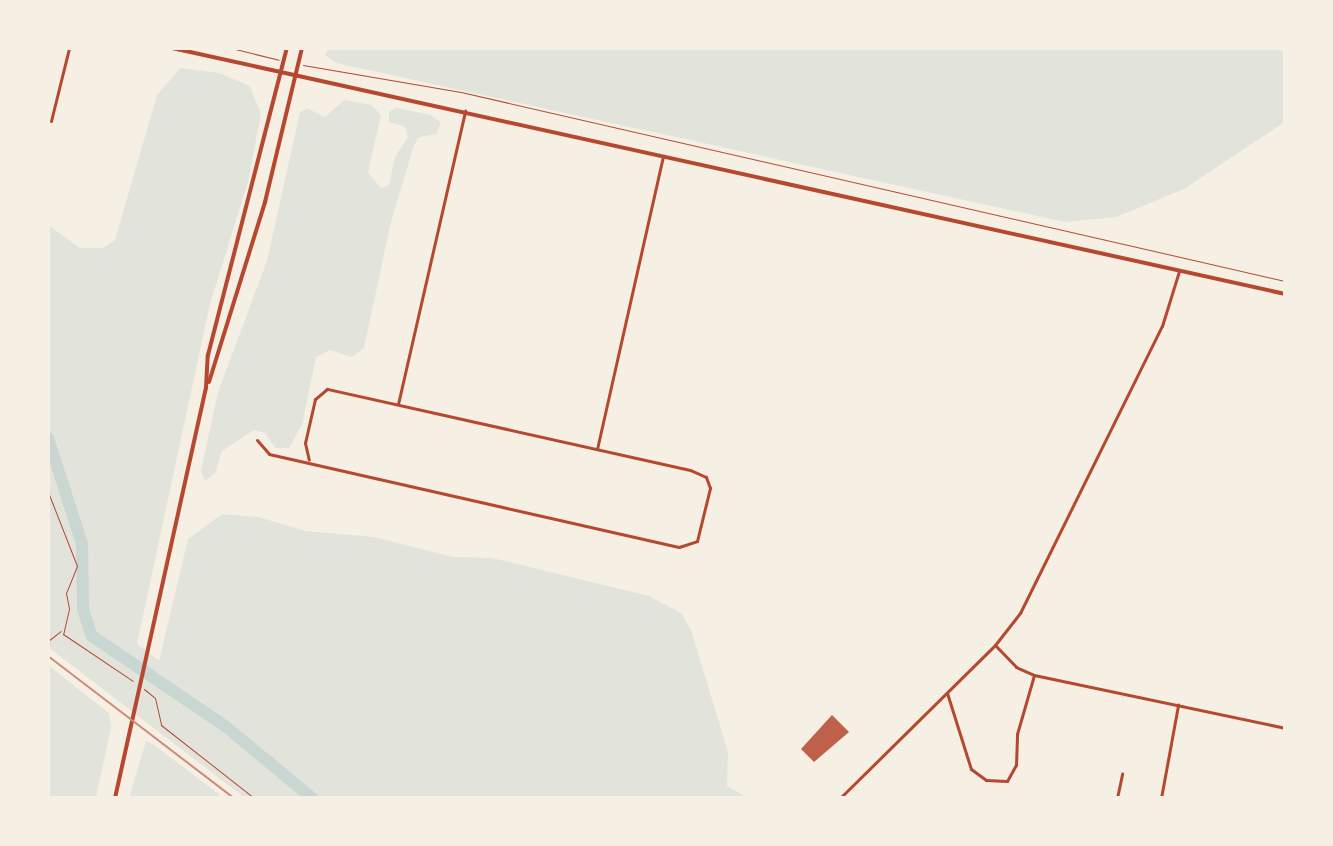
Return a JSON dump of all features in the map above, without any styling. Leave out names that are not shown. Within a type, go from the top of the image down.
[{"type":"street","points":[[51,121],[69,48]]},
{"type":"street","points":[[172,48],[1285,294]]},
{"type":"street","points":[[115,798],[206,388],[224,287],[247,218],[287,48]]},
{"type":"street","points":[[206,388],[265,202],[302,48]]},
{"type":"street","points":[[398,404],[465,111]]},
{"type":"street","points":[[597,450],[663,156]]},
{"type":"street","points":[[840,798],[995,645],[1039,579],[1162,326],[1179,269]]},
{"type":"street","points":[[257,440],[269,454],[309,460],[683,548],[699,537],[710,488],[706,477],[696,472],[398,404],[320,391],[305,443],[309,460]]},
{"type":"street","points":[[995,645],[1016,667],[1034,675],[1285,728]]},
{"type":"street","points":[[947,693],[971,769],[986,780],[1007,781],[1016,765],[1017,734],[1034,675]]},
{"type":"street","points":[[1161,798],[1178,705]]},
{"type":"street","points":[[1117,798],[1122,774]]},
{"type":"path","points":[[231,48],[277,59]]},
{"type":"path","points":[[301,64],[461,92],[1285,281]]},
{"type":"path","points":[[48,492],[77,566],[66,593],[69,609],[63,630],[67,640],[151,694],[161,725],[254,798]]},
{"type":"path","points":[[48,641],[63,630]]},
{"type":"shaded area","points":[[329,48],[1285,48],[1285,122],[1184,189],[1116,217],[1065,222],[336,63],[325,55]]},
{"type":"shaded area","points":[[180,68],[219,73],[250,86],[261,114],[248,182],[210,304],[137,644],[159,661],[188,539],[222,514],[258,517],[306,531],[374,537],[453,557],[492,558],[649,596],[681,613],[691,630],[728,752],[727,786],[748,798],[245,798],[48,647],[48,225],[80,248],[103,248],[115,240],[157,95]]},
{"type":"shaded area","points":[[344,100],[371,105],[381,115],[368,173],[381,188],[389,185],[395,157],[408,137],[405,127],[389,122],[389,112],[396,108],[431,115],[441,123],[436,134],[419,137],[414,145],[391,222],[364,348],[352,357],[330,350],[316,357],[302,425],[289,448],[276,448],[265,433],[254,430],[222,451],[215,473],[205,481],[201,471],[218,392],[267,261],[300,112],[307,108],[325,117]]},
{"type":"shaded area","points":[[48,665],[109,713],[111,727],[96,798],[48,798]]},
{"type":"shaded area","points":[[146,741],[154,745],[224,798],[129,798]]},
{"type":"building","points":[[832,715],[849,732],[814,762],[801,749]]},
{"type":"waterway","points":[[48,438],[82,544],[83,609],[92,636],[225,726],[312,798]]},
{"type":"railway","points":[[48,656],[234,798]]}]
